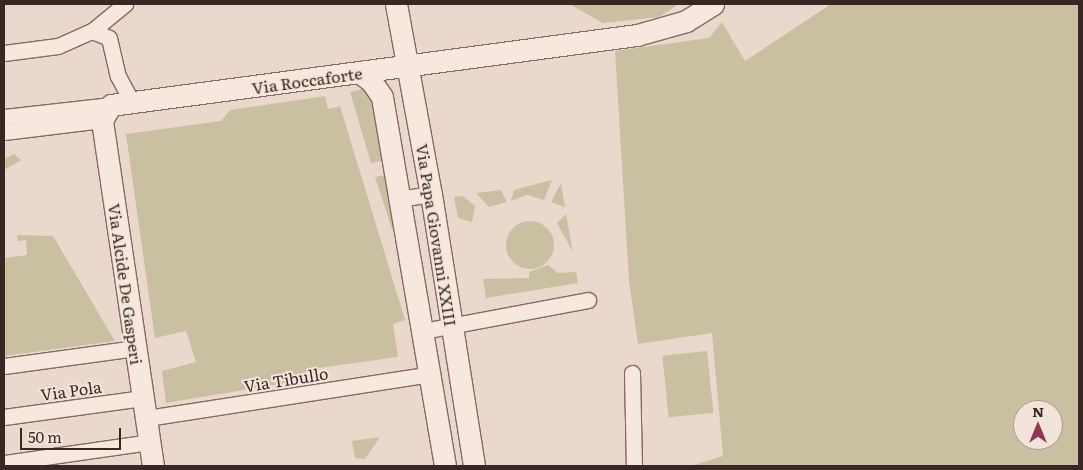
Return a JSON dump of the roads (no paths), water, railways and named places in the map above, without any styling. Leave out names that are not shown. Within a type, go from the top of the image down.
[{"type":"street","points":[[4,53],[58,46],[92,31],[125,4]]},
{"type":"street","name":"Via Papa Giovanni XXIII","points":[[396,4],[402,66],[431,194],[474,466]]},
{"type":"street","name":"Via Roccaforte","points":[[4,117],[106,112],[132,102],[637,35],[686,21],[713,4]]},
{"type":"street","points":[[92,31],[109,38],[118,76],[132,102]]},
{"type":"street","points":[[384,107],[402,66]]},
{"type":"street","name":"Via Papa Giovanni XXIII","points":[[360,73],[376,87],[384,107],[445,466]]},
{"type":"street","points":[[4,132],[106,112]]},
{"type":"street","name":"Via Alcide De Gasperi","points":[[106,112],[153,466]]},
{"type":"street","points":[[399,199],[431,194]]},
{"type":"street","points":[[423,331],[588,300]]},
{"type":"street","points":[[4,366],[136,348]]},
{"type":"street","points":[[632,373],[630,417],[634,466]]},
{"type":"street","name":"Via Tibullo","points":[[147,418],[430,374]]},
{"type":"street","name":"Via Pola","points":[[4,417],[143,398]]},
{"type":"street","points":[[4,463],[150,442]]}]
